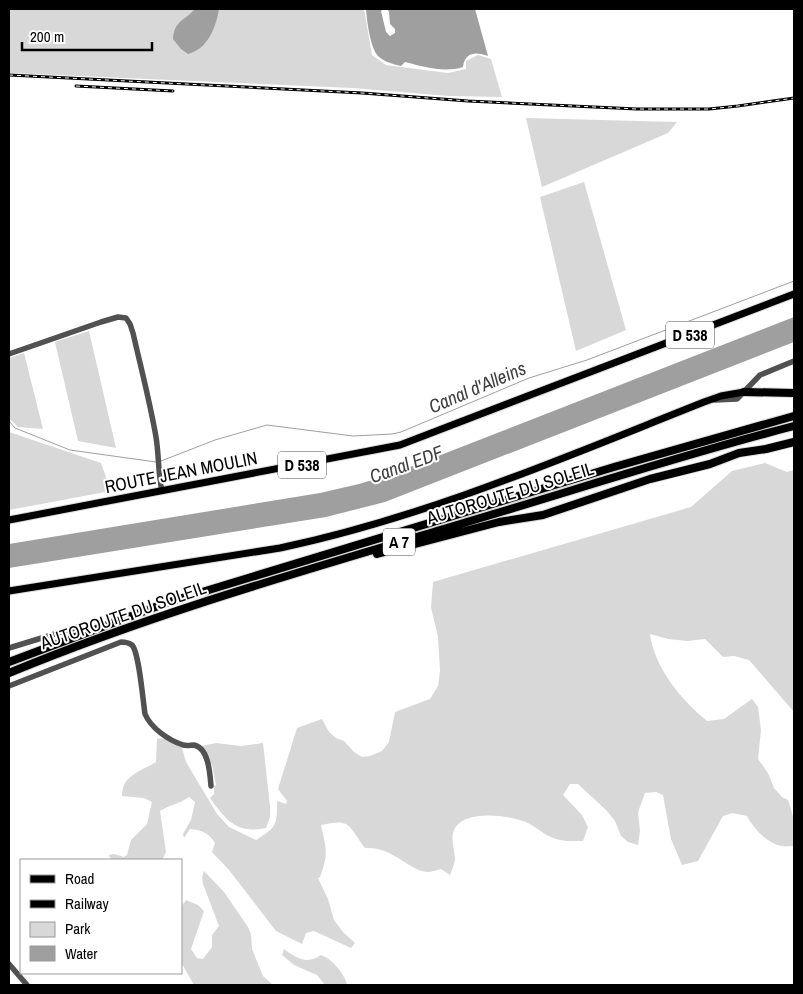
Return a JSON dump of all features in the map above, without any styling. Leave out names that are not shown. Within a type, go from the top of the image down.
[{"type":"highway","points":[[744,392],[794,393]]},
{"type":"highway","name":"AUTOROUTE DU SOLEIL","points":[[9,662],[166,603],[614,467],[794,416]]},
{"type":"highway","name":"AUTOROUTE DU SOLEIL","points":[[9,672],[99,638],[317,567],[626,474],[794,426]]},
{"type":"highway","points":[[317,567],[499,522],[543,515],[650,479],[710,464],[739,453],[794,442]]},
{"type":"main road","name":"ROUTE JEAN MOULIN","points":[[9,520],[400,445],[794,294]]},
{"type":"main road","points":[[9,591],[280,548],[350,531],[438,505],[521,475],[704,402],[721,396],[744,392]]},
{"type":"street","points":[[9,354],[101,322],[118,317],[126,318],[133,333],[156,437],[159,478],[162,491]]},
{"type":"street","points":[[744,392],[760,375],[794,361]]},
{"type":"street","points":[[9,648],[81,626]]},
{"type":"street","points":[[9,686],[121,642],[131,644],[136,654],[145,714],[148,722],[154,729],[183,745],[195,745],[200,748],[209,766],[210,786]]},
{"type":"street","points":[[9,964],[28,985]]},
{"type":"green space","points":[[9,9],[364,9],[372,55],[386,65],[448,73],[466,69],[466,61],[478,55],[491,59],[502,97],[449,96],[352,88],[9,73]]},
{"type":"green space","points":[[526,118],[677,122],[668,133],[542,187]]},
{"type":"green space","points":[[584,182],[626,330],[576,351],[540,197]]},
{"type":"green space","points":[[89,331],[116,448],[78,441],[55,342]]},
{"type":"green space","points":[[24,353],[43,429],[18,427],[9,418],[9,358]]},
{"type":"green space","points":[[9,432],[101,463],[111,491],[9,510]]},
{"type":"green space","points":[[765,463],[787,472],[794,470],[794,712],[749,660],[734,656],[723,657],[705,639],[687,641],[668,639],[650,634],[657,659],[663,671],[688,704],[707,721],[724,719],[752,699],[758,707],[761,730],[758,759],[768,773],[774,788],[782,797],[788,800],[794,820],[794,846],[781,846],[771,842],[757,830],[747,816],[732,813],[723,816],[698,861],[682,865],[671,839],[663,795],[656,792],[645,793],[638,812],[640,831],[638,845],[628,842],[621,836],[615,821],[607,811],[578,784],[570,784],[563,795],[582,815],[588,827],[583,841],[557,839],[518,819],[498,816],[476,816],[459,823],[454,830],[455,860],[450,875],[441,869],[430,872],[423,871],[385,851],[365,848],[352,829],[344,823],[338,822],[321,825],[326,856],[320,877],[318,878],[328,899],[334,920],[355,943],[351,948],[314,931],[306,933],[302,944],[276,931],[229,870],[212,852],[215,843],[208,834],[190,829],[184,838],[183,834],[191,820],[195,802],[189,797],[160,811],[166,852],[162,859],[111,859],[109,855],[114,854],[124,857],[127,855],[131,840],[147,824],[152,802],[144,798],[122,796],[125,783],[133,775],[156,762],[157,739],[173,742],[182,748],[186,762],[217,814],[229,827],[256,840],[268,832],[274,825],[277,815],[277,801],[286,804],[287,801],[278,789],[297,728],[322,719],[329,732],[336,738],[344,741],[354,752],[362,757],[370,756],[382,751],[389,742],[395,712],[430,699],[438,686],[440,671],[438,637],[431,607],[433,582],[691,507],[732,471]]},
{"type":"green space","points":[[216,743],[241,746],[263,743],[270,806],[270,817],[266,828],[247,829],[233,824],[221,813],[210,798],[214,794],[214,786],[216,785],[212,765],[201,746]]},
{"type":"green space","points":[[204,871],[224,892],[248,927],[251,934],[252,949],[263,976],[273,985],[194,985],[182,964],[182,906],[186,900],[198,905],[204,911],[191,949],[197,958],[203,959],[212,947],[212,935],[219,926],[202,877]]},
{"type":"green space","points":[[284,949],[306,960],[311,960],[321,955],[325,957],[334,963],[347,985],[325,985],[317,975],[294,965],[282,955]]},
{"type":"water","points":[[195,9],[219,9],[216,23],[206,42],[188,54],[173,39],[175,28]]},
{"type":"water","points":[[366,9],[383,9],[381,11],[386,32],[390,36],[395,33],[395,29],[390,24],[387,9],[475,9],[488,56],[480,54],[469,55],[463,67],[456,69],[434,69],[405,62],[401,66],[389,63],[375,52],[369,34]]},
{"type":"water","name":"Canal EDF","points":[[794,317],[794,342],[385,502],[326,517],[9,568],[9,544],[320,493],[392,474]]},
{"type":"waterway","name":"Canal d'Alleins","points":[[161,461],[215,440],[267,425],[353,436],[401,432],[529,378],[587,360],[794,281]]},
{"type":"waterway","name":"Canal d'Alleins","points":[[9,421],[15,428],[70,450],[156,462]]},
{"type":"railway","points":[[9,75],[637,109],[709,109],[794,98]]},
{"type":"railway","points":[[76,86],[173,91]]}]
